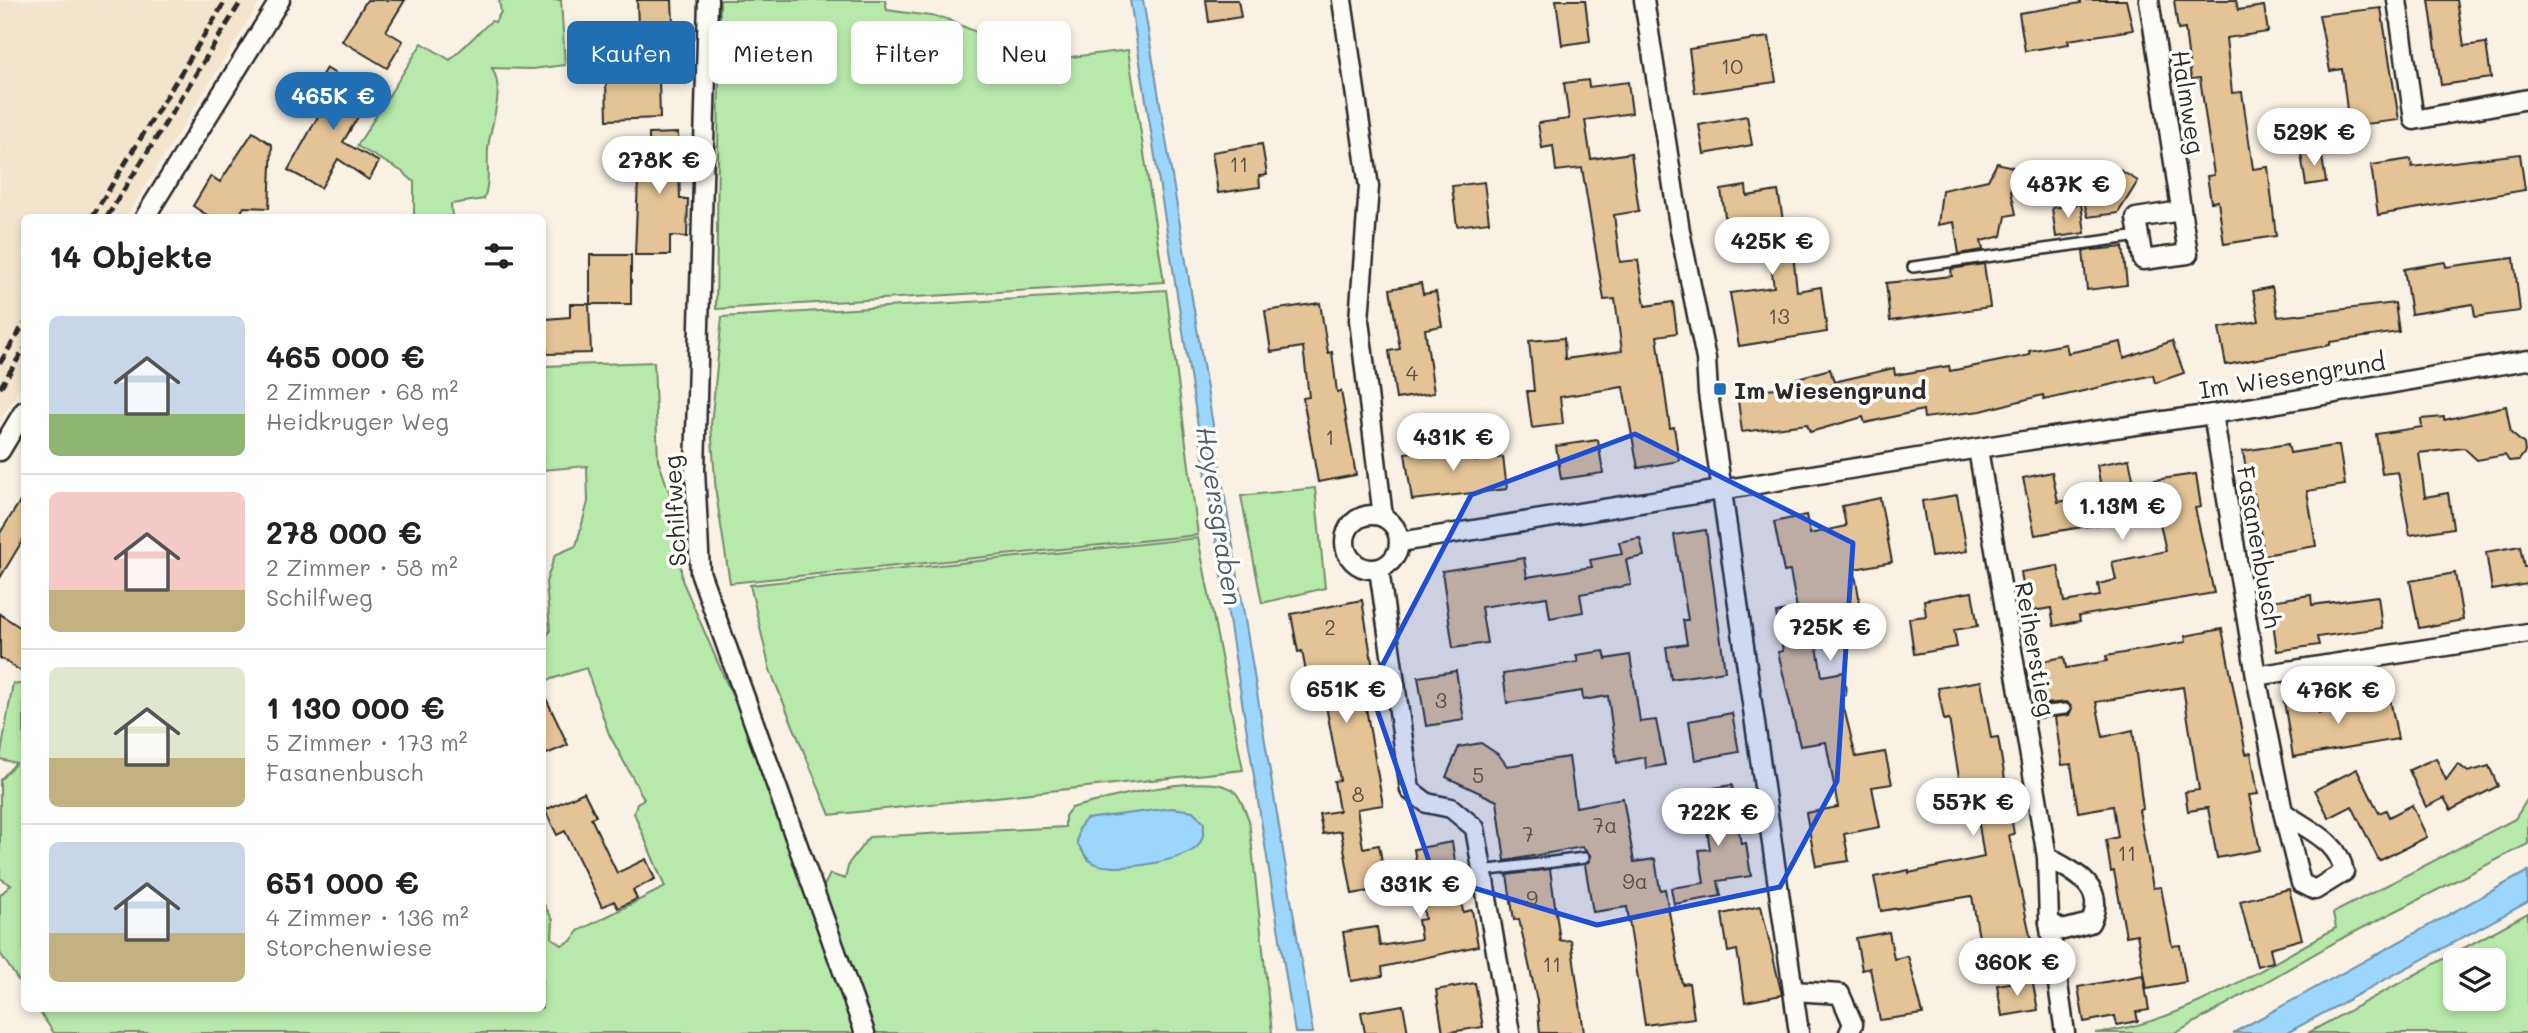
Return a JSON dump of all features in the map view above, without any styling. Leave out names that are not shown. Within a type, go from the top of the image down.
[{"type":"street","points":[[147,214],[280,0]]},
{"type":"street","name":"Schilfweg","points":[[708,0],[695,470],[700,572],[865,1033]]},
{"type":"street","points":[[1342,0],[1369,187],[1359,320],[1383,517]]},
{"type":"street","points":[[1644,0],[1682,244],[1706,359],[1708,393],[1799,1033]]},
{"type":"street","name":"Halmweg","points":[[2138,236],[2143,260],[2188,254],[2149,0]]},
{"type":"street","points":[[2397,0],[2414,120],[2528,99]]},
{"type":"street","points":[[2138,236],[2136,218],[2180,211]]},
{"type":"street","name":"Im Wiesengrund","points":[[1400,542],[2213,414],[2528,360]]},
{"type":"street","name":"Fasanenbusch","points":[[2213,414],[2256,676],[2283,812]]},
{"type":"street","points":[[0,451],[21,416]]},
{"type":"street","name":"Reiherstieg","points":[[1978,449],[2047,858],[2049,922],[2065,1033]]},
{"type":"street","points":[[1383,517],[1396,528],[1400,542],[1396,557],[1379,569],[1366,569],[1354,563],[1347,554],[1345,539],[1349,528],[1359,518],[1383,517]]},
{"type":"street","points":[[1379,569],[1410,790],[1427,803],[1451,808],[1475,828],[1510,1033]]},
{"type":"street","points":[[2256,676],[2528,633]]},
{"type":"street","points":[[2047,858],[2077,873],[2093,888],[2096,911],[2090,923],[2063,930],[2049,922]]},
{"type":"street","points":[[1794,991],[1840,994],[1853,1024],[1849,1033]]},
{"type":"lane","points":[[1913,267],[2138,236]]},
{"type":"lane","points":[[2022,714],[2065,709]]},
{"type":"lane","points":[[1482,871],[1584,859]]},
{"type":"highlighted area","points":[[1635,434],[1853,543],[1837,781],[1780,887],[1597,925],[1434,876],[1370,689],[1471,495]]},
{"type":"shaded area","points":[[0,0],[261,0],[128,214],[21,214],[21,387],[0,421]]},
{"type":"green space","points":[[499,0],[561,0],[565,65],[532,69],[492,68],[498,87],[488,149],[488,180],[484,199],[451,204],[452,214],[414,214],[414,182],[403,172],[357,146],[422,43],[450,60],[491,21],[495,22],[501,12]]},
{"type":"green space","points":[[720,0],[885,0],[887,10],[951,21],[851,21],[851,84],[963,84],[963,26],[977,32],[977,84],[1071,84],[1071,57],[1128,50],[1164,282],[716,309],[719,84],[837,84],[837,21],[720,21]]},
{"type":"green space","points":[[1166,290],[1198,535],[730,583],[716,494],[711,425],[722,317]]},
{"type":"green space","points":[[654,362],[658,460],[675,509],[682,580],[819,896],[830,874],[845,879],[849,863],[869,837],[1065,827],[1065,816],[1071,808],[1155,788],[1203,783],[1221,785],[1234,791],[1249,820],[1272,1033],[54,1033],[40,1012],[546,1012],[546,908],[553,920],[552,938],[562,945],[571,941],[578,931],[665,887],[634,813],[637,803],[644,799],[609,734],[586,668],[546,681],[546,638],[550,630],[546,582],[555,555],[576,546],[588,502],[587,466],[546,470],[546,366]]},
{"type":"green space","points":[[1315,488],[1325,588],[1262,603],[1241,496]]},
{"type":"green space","points":[[1198,538],[1243,770],[830,815],[770,670],[750,585]]},
{"type":"green space","points":[[13,683],[21,684],[21,984],[0,953],[0,895],[11,885],[0,878],[0,780],[16,763],[0,759]]},
{"type":"green space","points":[[2528,798],[2528,844],[2339,940],[2176,1033],[2095,1033],[2159,1019],[2249,977],[2336,928],[2333,913],[2515,819]]},
{"type":"green space","points":[[2528,913],[2528,1033],[2308,1033],[2443,959],[2443,1011],[2506,1011],[2506,948],[2464,948]]},
{"type":"water","name":"Hoyersgraben","points":[[1130,0],[1143,0],[1313,1033],[1295,1033]]},
{"type":"water","points":[[1172,808],[1193,811],[1204,823],[1203,837],[1196,848],[1175,858],[1143,865],[1112,867],[1090,861],[1077,843],[1079,828],[1086,819]]},
{"type":"water","points":[[2528,871],[2528,902],[2287,1033],[2233,1033]]},
{"type":"building","points":[[367,0],[405,0],[386,31],[403,41],[387,68],[342,41]]},
{"type":"building","points":[[637,0],[672,0],[673,21],[638,21]]},
{"type":"building","points":[[1206,0],[1238,0],[1241,17],[1209,22]]},
{"type":"building","points":[[1556,0],[1585,0],[1590,41],[1562,45]]},
{"type":"building","points":[[2080,0],[2126,0],[2133,30],[2068,40],[2069,44],[2025,51],[2019,13],[2081,3]]},
{"type":"building","points":[[2174,0],[2236,0],[2238,10],[2264,6],[2268,32],[2226,38],[2232,93],[2242,92],[2253,169],[2268,167],[2276,236],[2224,244],[2218,201],[2211,202],[2207,176],[2214,175],[2200,78],[2191,79],[2185,29],[2178,30]]},
{"type":"building","points":[[2429,0],[2457,0],[2464,46],[2486,43],[2491,78],[2441,85]]},
{"type":"building","points":[[2381,8],[2399,120],[2349,126],[2342,69],[2330,71],[2319,15]]},
{"type":"building","points":[[1769,37],[1776,82],[1695,93],[1689,49]]},
{"type":"building","points":[[326,68],[371,95],[343,142],[379,162],[369,180],[338,159],[321,188],[288,170],[325,104],[310,95]]},
{"type":"building","points":[[1588,80],[1589,87],[1628,82],[1632,113],[1585,120],[1591,159],[1631,153],[1639,211],[1614,215],[1620,262],[1638,260],[1645,306],[1673,302],[1677,333],[1657,336],[1670,428],[1674,427],[1679,461],[1638,468],[1623,387],[1560,397],[1563,424],[1532,428],[1527,391],[1534,391],[1529,341],[1564,338],[1565,359],[1622,351],[1615,299],[1604,300],[1582,168],[1556,171],[1553,146],[1542,148],[1538,123],[1569,119],[1564,83]]},
{"type":"building","points":[[606,84],[659,84],[660,118],[607,120]]},
{"type":"building","points":[[1747,116],[1752,145],[1704,154],[1699,125]]},
{"type":"building","points":[[253,132],[272,145],[269,208],[244,207],[240,214],[205,214],[193,206],[211,176],[220,182]]},
{"type":"building","points":[[678,133],[680,199],[688,199],[687,237],[670,236],[670,255],[635,255],[638,179],[631,180],[630,153],[649,153],[649,134]]},
{"type":"building","points":[[1262,144],[1267,175],[1259,176],[1260,187],[1218,193],[1212,152]]},
{"type":"building","points":[[2321,151],[2326,182],[2306,185],[2301,154]]},
{"type":"building","points":[[2520,154],[2525,190],[2378,215],[2371,165],[2411,159],[2412,167]]},
{"type":"building","points":[[1997,163],[2016,168],[2011,191],[2016,214],[2006,216],[2002,236],[1981,241],[1983,250],[1959,254],[1954,222],[1938,225],[1942,190],[1988,180]]},
{"type":"building","points":[[2118,169],[2138,181],[2118,213],[2088,217],[2082,193],[2107,189]]},
{"type":"building","points":[[1484,182],[1489,222],[1457,226],[1452,186]]},
{"type":"building","points":[[1746,186],[1747,196],[1778,191],[1784,226],[1790,225],[1797,291],[1821,287],[1827,332],[1739,346],[1730,293],[1774,287],[1765,223],[1727,229],[1721,190]]},
{"type":"building","points":[[2081,204],[2085,233],[2056,237],[2052,208]]},
{"type":"building","points":[[2123,247],[2127,285],[2087,290],[2083,251]]},
{"type":"building","points":[[590,255],[631,255],[631,304],[590,304]]},
{"type":"building","points":[[2514,258],[2520,311],[2475,317],[2473,304],[2411,314],[2404,269],[2445,262],[2446,267]]},
{"type":"building","points":[[1984,264],[1990,307],[1890,321],[1886,283],[1952,276],[1951,269]]},
{"type":"building","points":[[1421,283],[1423,294],[1436,292],[1442,326],[1425,329],[1434,393],[1396,399],[1389,351],[1400,349],[1390,289]]},
{"type":"building","points":[[2272,287],[2278,317],[2395,303],[2399,332],[2330,342],[2330,345],[2226,365],[2219,328],[2259,321],[2253,291]]},
{"type":"building","points":[[1320,303],[1328,353],[1332,352],[1337,392],[1341,391],[1356,475],[1318,482],[1303,398],[1309,397],[1303,347],[1271,352],[1265,311]]},
{"type":"building","points":[[570,304],[589,304],[591,353],[547,354],[546,319],[570,317]]},
{"type":"building","points":[[2172,341],[2184,373],[2155,383],[2153,375],[2044,400],[2043,395],[1981,411],[1924,418],[1923,410],[1865,423],[1863,417],[1810,432],[1807,424],[1742,432],[1737,392],[1796,386],[1794,379],[1830,369],[1834,382],[1894,368],[1895,375],[1949,366],[1950,371],[2030,355],[2029,351],[2066,344],[2068,353],[2121,342],[2124,358]]},
{"type":"building","points":[[2506,406],[2511,433],[2524,444],[2525,452],[2519,460],[2509,461],[2505,455],[2477,460],[2464,448],[2419,453],[2425,497],[2448,493],[2453,528],[2410,535],[2398,472],[2382,474],[2376,434],[2422,427],[2421,419],[2444,417],[2444,420]]},
{"type":"building","points":[[1598,440],[1603,473],[1561,479],[1556,446]]},
{"type":"building","points":[[1472,443],[1475,461],[1503,457],[1507,489],[1412,500],[1405,453]]},
{"type":"building","points":[[2288,444],[2290,453],[2339,445],[2345,485],[2307,491],[2316,546],[2264,555],[2254,494],[2250,495],[2243,451]]},
{"type":"building","points":[[2129,459],[2134,483],[2196,474],[2201,507],[2195,508],[2214,593],[2079,616],[2080,621],[2054,626],[2051,608],[2027,612],[2021,572],[2058,566],[2064,602],[2100,596],[2098,584],[2116,580],[2112,562],[2166,551],[2158,514],[2035,535],[2023,478],[2052,472],[2058,502],[2102,494],[2097,465]]},
{"type":"building","points":[[1957,495],[1967,551],[1931,557],[1922,501]]},
{"type":"building","points":[[1880,498],[1892,562],[1854,569],[1862,614],[1813,623],[1822,676],[1844,672],[1846,695],[1841,696],[1856,757],[1885,752],[1892,784],[1872,787],[1880,827],[1844,834],[1849,861],[1816,866],[1806,813],[1838,807],[1826,742],[1800,746],[1778,652],[1783,651],[1776,613],[1797,609],[1790,571],[1784,572],[1774,522],[1806,515],[1810,534],[1846,526],[1842,506]]},
{"type":"building","points":[[21,500],[21,543],[0,578],[0,533]]},
{"type":"building","points":[[1706,530],[1725,671],[1671,679],[1666,647],[1687,644],[1683,620],[1688,620],[1674,535]]},
{"type":"building","points":[[1640,538],[1644,556],[1626,560],[1631,585],[1580,594],[1583,612],[1550,618],[1547,597],[1481,607],[1487,643],[1453,648],[1442,571],[1524,558],[1527,577],[1592,567],[1590,560],[1622,554],[1619,542]]},
{"type":"building","points":[[2520,546],[2524,567],[2528,567],[2528,584],[2492,590],[2486,552]]},
{"type":"building","points":[[2455,573],[2463,620],[2419,628],[2410,581]]},
{"type":"building","points":[[1972,592],[1978,626],[1954,630],[1957,647],[1914,654],[1909,618],[1926,616],[1924,600]]},
{"type":"building","points":[[2311,595],[2312,605],[2378,596],[2382,628],[2317,637],[2319,645],[2277,651],[2270,601]]},
{"type":"building","points":[[1362,600],[1378,700],[1365,702],[1383,805],[1357,809],[1363,848],[1379,845],[1387,888],[1352,894],[1341,831],[1323,834],[1319,814],[1339,811],[1334,781],[1340,780],[1326,706],[1313,708],[1302,651],[1298,652],[1291,614]]},
{"type":"building","points":[[0,614],[21,628],[21,671],[0,658]]},
{"type":"building","points":[[2222,629],[2246,754],[2251,753],[2258,794],[2249,795],[2260,850],[2217,858],[2208,808],[2188,811],[2185,792],[2199,790],[2183,687],[2096,702],[2103,737],[2133,730],[2143,809],[2139,810],[2153,888],[2161,887],[2172,946],[2180,945],[2186,982],[2147,989],[2137,934],[2126,936],[2114,871],[2111,872],[2106,840],[2118,837],[2113,806],[2078,812],[2071,764],[2062,765],[2055,717],[2069,715],[2072,708],[2067,702],[2044,704],[2037,662],[2064,657],[2066,668],[2107,661],[2106,656],[2186,642],[2185,636]]},
{"type":"building","points":[[1604,651],[1606,659],[1630,655],[1640,722],[1656,720],[1665,765],[1646,768],[1645,757],[1617,763],[1608,696],[1583,700],[1582,691],[1507,703],[1503,674],[1578,662],[1576,655]]},
{"type":"building","points":[[1456,671],[1464,720],[1426,726],[1418,677]]},
{"type":"building","points":[[1981,681],[1991,738],[1998,737],[2014,834],[2009,835],[2031,940],[2004,945],[2006,959],[1973,965],[1969,939],[1979,938],[1972,896],[1881,911],[1874,877],[1909,870],[1909,873],[1984,857],[1973,787],[1961,789],[1949,719],[1944,720],[1938,688]]},
{"type":"building","points":[[2316,696],[2319,713],[2390,699],[2398,739],[2293,757],[2284,701]]},
{"type":"building","points":[[546,698],[568,745],[546,754]]},
{"type":"building","points":[[1732,713],[1739,752],[1695,760],[1689,721]]},
{"type":"building","points":[[1481,743],[1499,755],[1507,766],[1569,757],[1576,807],[1623,798],[1634,862],[1655,859],[1660,890],[1665,889],[1682,984],[1689,983],[1694,1018],[1645,1025],[1627,907],[1593,912],[1585,865],[1591,856],[1582,847],[1505,861],[1497,801],[1446,777],[1459,747]]},
{"type":"building","points":[[2436,758],[2446,780],[2458,764],[2468,772],[2489,766],[2498,786],[2451,810],[2444,798],[2426,807],[2409,770]]},
{"type":"building","points":[[2357,769],[2379,813],[2386,810],[2389,817],[2412,805],[2427,837],[2379,861],[2352,806],[2329,818],[2315,790]]},
{"type":"building","points":[[1732,785],[1741,844],[1746,843],[1751,876],[1718,881],[1721,896],[1674,904],[1671,888],[1704,883],[1699,850],[1710,849],[1701,790]]},
{"type":"building","points":[[584,792],[596,816],[591,818],[617,873],[646,859],[655,879],[633,890],[637,899],[618,908],[614,901],[602,907],[565,831],[557,835],[546,810]]},
{"type":"building","points":[[1452,842],[1463,912],[1472,910],[1478,946],[1382,967],[1383,976],[1351,981],[1343,932],[1377,927],[1380,946],[1421,939],[1418,920],[1425,919],[1414,849]]},
{"type":"building","points":[[1550,869],[1560,941],[1571,940],[1584,1033],[1540,1033],[1537,1001],[1519,919],[1514,920],[1507,875]]},
{"type":"building","points":[[2289,889],[2302,939],[2270,948],[2273,962],[2257,966],[2240,901]]},
{"type":"building","points":[[1761,906],[1782,995],[1745,1002],[1737,950],[1728,952],[1722,914]]},
{"type":"building","points":[[1889,932],[1894,959],[1908,956],[1923,1014],[1880,1020],[1870,968],[1862,970],[1856,938]]},
{"type":"building","points":[[2143,975],[2149,1010],[2136,1012],[2138,1021],[2117,1025],[2115,1016],[2084,1022],[2078,987]]},
{"type":"building","points":[[2032,979],[2038,1010],[2002,1016],[1997,985]]},
{"type":"building","points":[[1475,983],[1483,1027],[1443,1033],[1436,990]]},
{"type":"building","points":[[1403,1005],[1408,1033],[1365,1033],[1361,1012]]},
{"type":"railway","points":[[94,214],[226,0]]},
{"type":"railway","points":[[109,214],[242,0]]},
{"type":"railway","points":[[0,363],[21,329]]},
{"type":"railway","points":[[0,388],[21,354]]},
{"type":"place","name":"Im Wiesengrund","points":[[1720,389]]}]
